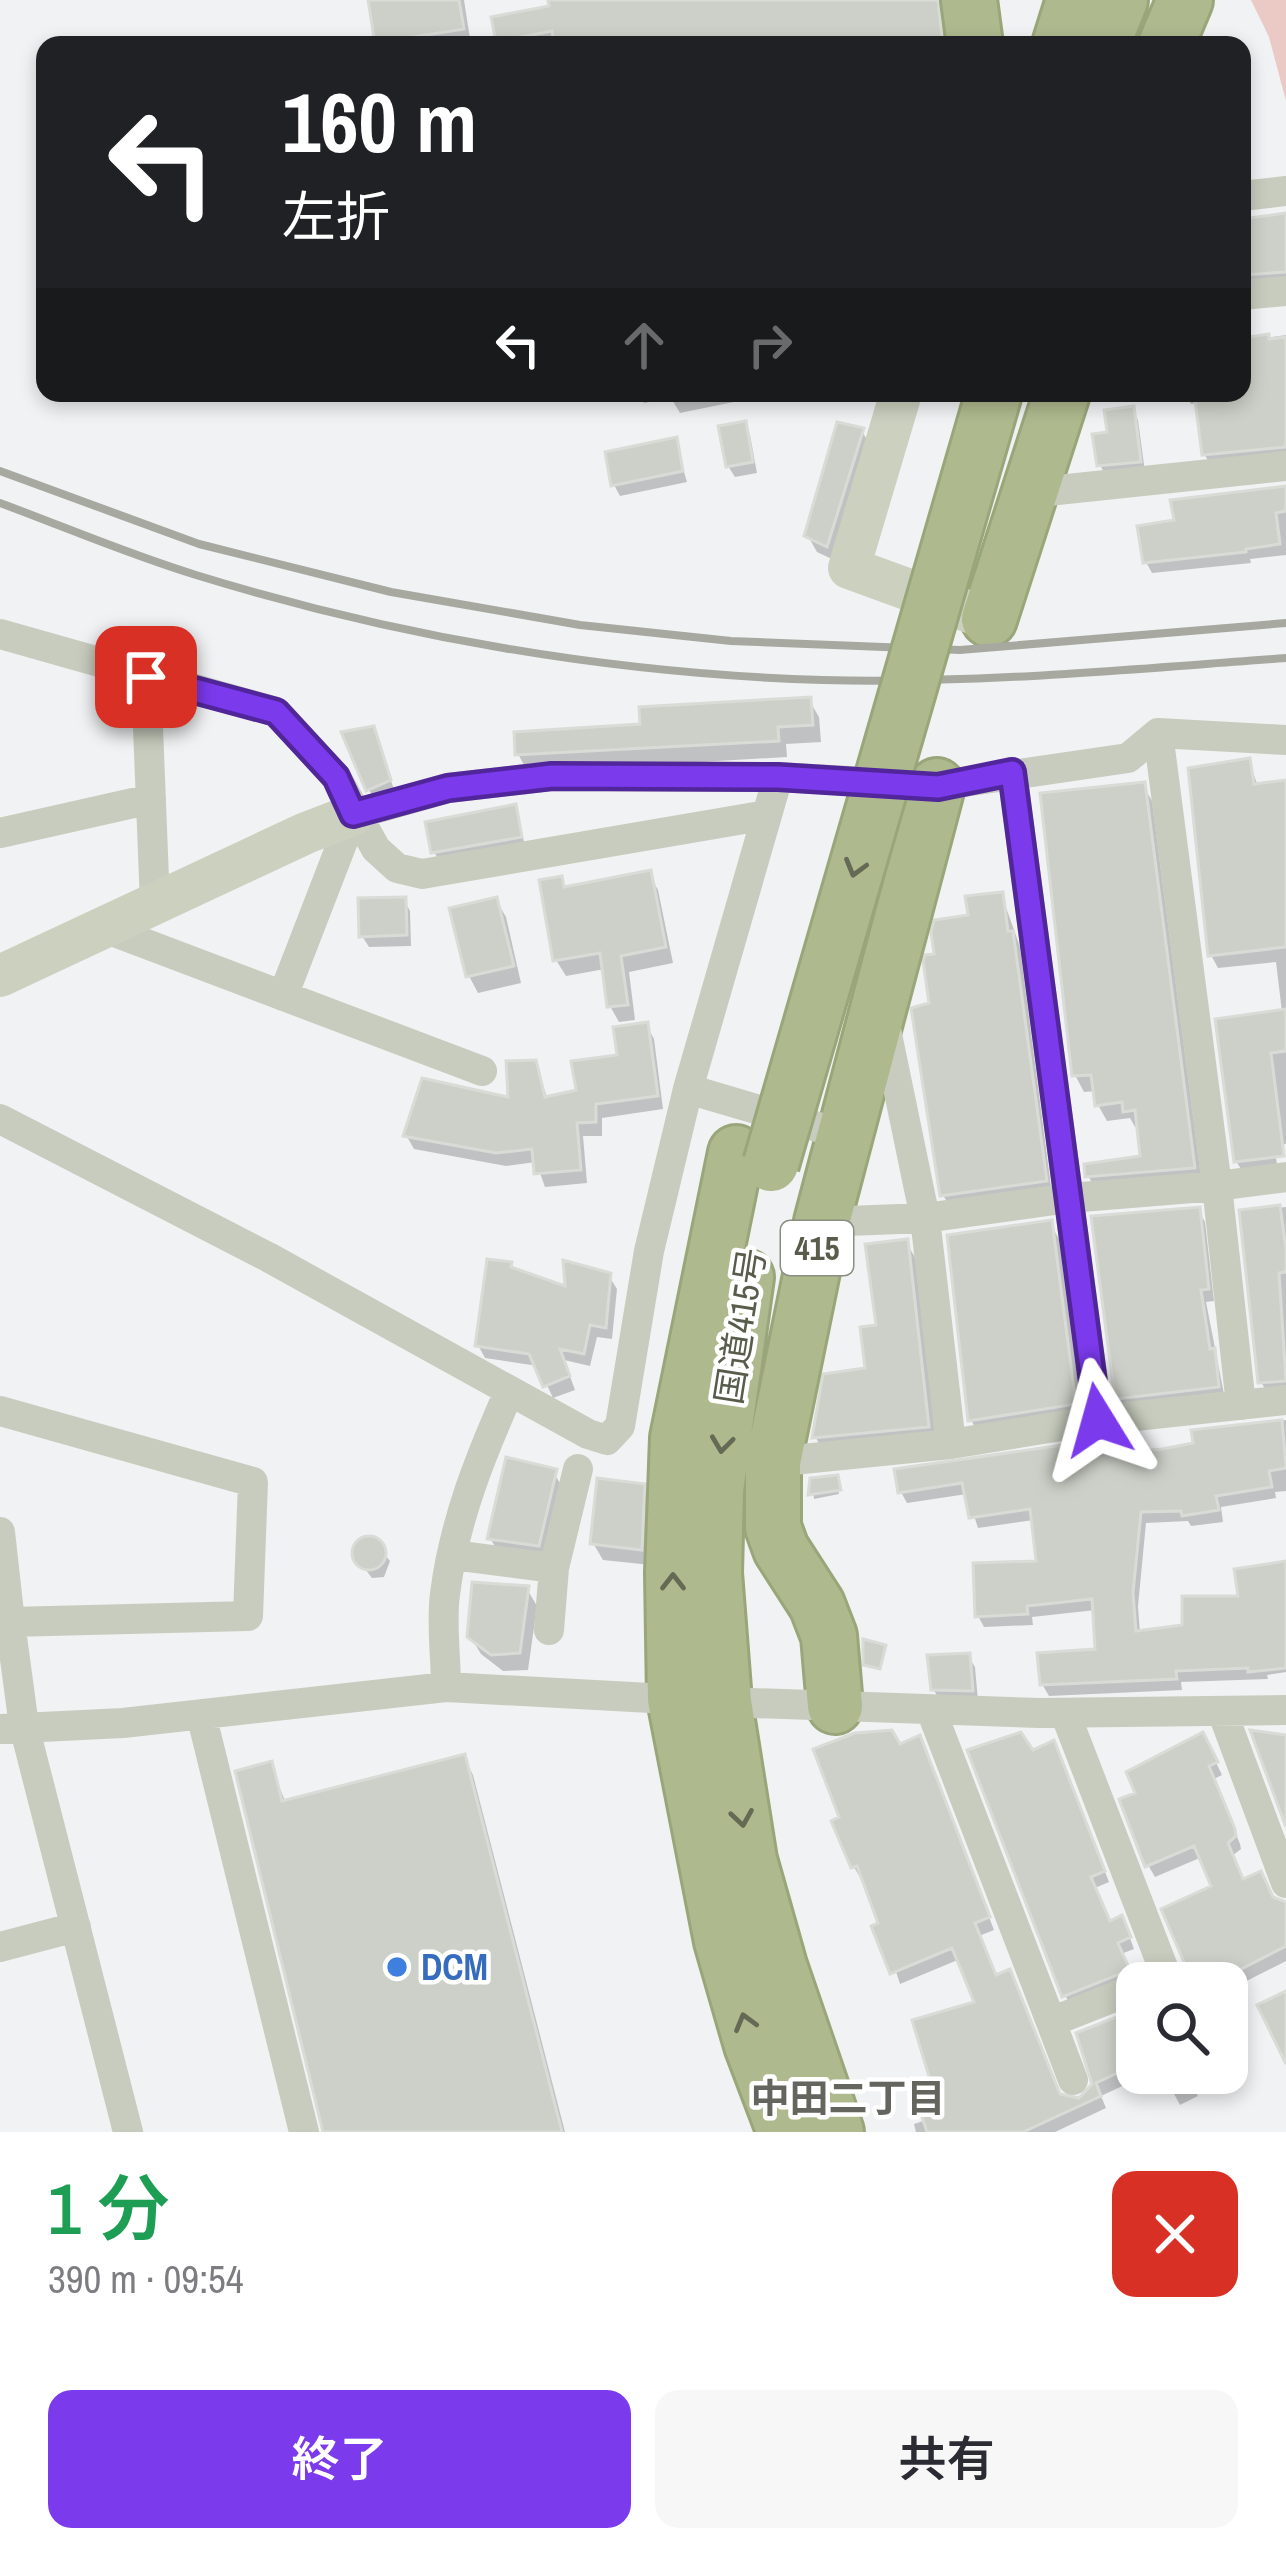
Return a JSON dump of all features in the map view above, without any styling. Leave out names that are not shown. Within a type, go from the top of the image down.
[{"type":"highway","points":[[969,0],[974,36]]},
{"type":"highway","points":[[1063,36],[1074,0]]},
{"type":"highway","points":[[1106,36],[1120,0]]},
{"type":"highway","points":[[1170,36],[1185,0]]},
{"type":"highway","name":"国道415号","points":[[836,2132],[779,1966],[699,1700],[673,1573],[678,1438],[956,402]]},
{"type":"highway","name":"国道415号","points":[[754,1158],[991,402]]},
{"type":"highway","points":[[989,619],[1059,402]]},
{"type":"highway","name":"国道415号","points":[[835,1706],[829,1636],[773,1527],[773,1462],[822,1222],[938,787]]},
{"type":"highway","name":"国道415号","points":[[699,1700],[722,1941],[752,2045],[785,2132]]},
{"type":"street","points":[[1251,195],[1286,191]]},
{"type":"street","points":[[1251,294],[1286,291]]},
{"type":"street","points":[[899,402],[849,568],[989,619]]},
{"type":"street","points":[[1029,493],[1286,466]]},
{"type":"street","points":[[0,634],[276,712],[336,777],[376,849],[397,868],[422,874],[767,815]]},
{"type":"street","points":[[146,677],[155,904]]},
{"type":"street","points":[[0,976],[353,814],[448,788],[552,776],[778,777],[938,787],[1012,772],[1128,758],[1158,733],[1286,740]]},
{"type":"street","points":[[1158,733],[1241,1405]]},
{"type":"street","points":[[1012,772],[1098,1420]]},
{"type":"street","points":[[0,1119],[607,1440],[620,1426],[649,1251],[688,1089],[778,777]]},
{"type":"street","points":[[0,833],[151,799]]},
{"type":"street","points":[[283,996],[353,814]]},
{"type":"street","points":[[104,928],[482,1071]]},
{"type":"street","points":[[879,1009],[887,1020],[926,1218],[951,1444]]},
{"type":"street","points":[[688,1089],[845,1135]]},
{"type":"street","points":[[822,1222],[926,1218],[1069,1198],[1286,1177]]},
{"type":"street","points":[[446,1687],[445,1596],[453,1555],[471,1476],[509,1392]]},
{"type":"street","points":[[773,1462],[1286,1400]]},
{"type":"street","points":[[0,1411],[253,1482],[248,1616],[10,1622]]},
{"type":"street","points":[[549,1630],[554,1568],[578,1469]]},
{"type":"street","points":[[0,1532],[10,1622],[12,1728],[76,1927],[128,2132]]},
{"type":"street","points":[[453,1555],[554,1568]]},
{"type":"street","points":[[12,1728],[123,1723],[446,1687],[931,1710],[1286,1710]]},
{"type":"street","points":[[931,1710],[1073,2080]]},
{"type":"street","points":[[1222,1711],[1286,1883]]},
{"type":"street","points":[[1065,1712],[1155,1962]]},
{"type":"street","points":[[201,1714],[304,2132]]},
{"type":"street","points":[[0,1947],[76,1927]]},
{"type":"street","points":[[1051,2022],[1116,1996]]},
{"type":"shaded area","points":[[1251,0],[1286,0],[1286,101],[1269,37]]},
{"type":"building","points":[[368,0],[459,0],[464,29],[374,36]]},
{"type":"building","points":[[548,0],[938,0],[942,36],[553,36],[552,31],[495,36],[491,17],[549,6]]},
{"type":"building","points":[[1286,213],[1286,272],[1251,274],[1251,218]]},
{"type":"building","points":[[1251,337],[1286,337],[1286,447],[1202,455],[1195,402],[1251,402]]},
{"type":"building","points":[[1134,406],[1141,462],[1097,466],[1092,434],[1107,432],[1104,410]]},
{"type":"building","points":[[746,421],[753,462],[726,467],[718,426]]},
{"type":"building","points":[[837,422],[864,428],[827,547],[804,536]]},
{"type":"building","points":[[677,437],[683,471],[611,486],[605,452]]},
{"type":"building","points":[[1286,486],[1286,511],[1276,513],[1280,544],[1143,563],[1137,526],[1174,520],[1170,500]]},
{"type":"building","points":[[811,697],[813,725],[778,727],[779,741],[515,755],[514,732],[640,724],[639,707]]},
{"type":"building","points":[[374,726],[391,780],[366,791],[341,732]]},
{"type":"building","points":[[1250,758],[1254,784],[1286,780],[1286,947],[1208,956],[1188,768]]},
{"type":"building","points":[[1145,782],[1195,1168],[1085,1177],[1084,1164],[1140,1156],[1135,1110],[1123,1112],[1122,1102],[1095,1106],[1091,1075],[1072,1076],[1040,793]]},
{"type":"building","points":[[516,804],[522,837],[431,853],[425,822]]},
{"type":"building","points":[[651,870],[666,947],[621,956],[628,1005],[607,1007],[600,953],[553,961],[539,880],[562,876],[564,887]]},
{"type":"building","points":[[1003,892],[1008,931],[1013,931],[1047,1181],[940,1196],[911,1008],[929,1003],[923,961],[925,955],[934,954],[934,920],[968,915],[965,896]]},
{"type":"building","points":[[406,897],[407,935],[359,937],[358,898]]},
{"type":"building","points":[[497,897],[514,966],[466,977],[449,908]]},
{"type":"building","points":[[1286,1009],[1286,1051],[1271,1053],[1284,1156],[1234,1162],[1215,1019]]},
{"type":"building","points":[[648,1022],[658,1096],[596,1104],[596,1122],[577,1123],[581,1170],[534,1174],[532,1149],[496,1153],[403,1136],[422,1078],[508,1097],[506,1061],[536,1060],[545,1097],[576,1090],[571,1061],[617,1055],[613,1027]]},
{"type":"building","points":[[1280,1205],[1286,1249],[1286,1272],[1279,1273],[1286,1381],[1258,1383],[1239,1210]]},
{"type":"building","points":[[1200,1207],[1209,1289],[1201,1290],[1219,1387],[1115,1399],[1091,1216]]},
{"type":"building","points":[[1052,1220],[1076,1404],[968,1421],[947,1235]]},
{"type":"building","points":[[908,1239],[929,1427],[812,1438],[823,1374],[865,1368],[860,1327],[876,1325],[865,1244]]},
{"type":"building","points":[[487,1259],[512,1262],[511,1267],[565,1286],[563,1260],[611,1273],[606,1328],[590,1325],[584,1354],[560,1349],[570,1376],[543,1387],[529,1354],[475,1346]]},
{"type":"building","points":[[1282,1420],[1286,1468],[1269,1471],[1272,1487],[1216,1496],[1219,1510],[1182,1516],[1181,1511],[1141,1512],[1133,1593],[1136,1631],[1182,1625],[1182,1596],[1238,1596],[1234,1569],[1286,1561],[1286,1668],[1176,1671],[1177,1679],[1040,1685],[1037,1653],[1095,1649],[1092,1599],[1027,1606],[1028,1614],[975,1617],[973,1563],[1036,1561],[1030,1509],[969,1518],[962,1483],[898,1493],[894,1469],[1119,1437],[1120,1453],[1162,1449],[1193,1443],[1191,1430]]},
{"type":"building","points":[[506,1457],[557,1469],[539,1546],[487,1539]]},
{"type":"building","points":[[838,1475],[841,1490],[808,1495],[810,1478]]},
{"type":"building","points":[[597,1478],[645,1484],[642,1550],[590,1544]]},
{"type":"building","points":[[369,1536],[381,1541],[386,1553],[381,1565],[369,1570],[357,1565],[352,1553],[357,1541]]},
{"type":"building","points":[[472,1582],[529,1586],[520,1653],[491,1655],[467,1637]]},
{"type":"building","points":[[863,1639],[886,1645],[880,1669],[863,1665]]},
{"type":"building","points":[[970,1653],[973,1691],[931,1690],[927,1655]]},
{"type":"building","points":[[892,1730],[900,1744],[920,1735],[990,1917],[975,1923],[996,1975],[1010,1969],[1060,2094],[1079,2098],[1092,2084],[1076,2033],[1116,2017],[1116,2074],[1096,2083],[1101,2096],[1023,2132],[927,2132],[916,2099],[934,2093],[912,2020],[974,2002],[952,1948],[890,1974],[871,1926],[878,1923],[857,1866],[851,1868],[831,1821],[839,1817],[813,1749],[855,1733]]},
{"type":"building","points":[[1250,1730],[1286,1735],[1286,1827]]},
{"type":"building","points":[[1021,1732],[1033,1750],[1054,1740],[1105,1871],[1091,1877],[1110,1921],[1122,1915],[1131,1937],[1118,1943],[1126,1962],[1116,1962],[1116,1976],[1062,1997],[967,1750]]},
{"type":"building","points":[[1203,1732],[1218,1762],[1209,1766],[1235,1829],[1236,1836],[1228,1843],[1243,1879],[1261,1871],[1273,1897],[1286,1902],[1286,1946],[1248,1966],[1184,1962],[1161,1909],[1211,1886],[1194,1846],[1145,1867],[1119,1799],[1135,1793],[1126,1772]]},
{"type":"building","name":"DCM","points":[[465,1754],[562,2132],[323,2132],[235,1771],[272,1761],[282,1801]]},
{"type":"building","points":[[1286,1991],[1286,2064],[1257,2005]]},
{"type":"railway","points":[[0,471],[199,544],[391,592],[580,625],[731,641],[960,650],[1286,623]]},
{"type":"railway","points":[[0,503],[147,559],[349,617],[506,648],[665,670],[823,680],[939,680],[1286,658]]},
{"type":"place","name":"DCM","points":[[397,1967]]},
{"type":"district","name":"中田二丁目","points":[[848,2098]]},
{"type":"route","points":[[146,677],[276,712],[336,777],[353,814],[448,788],[552,776],[778,777],[938,787],[1012,772],[1098,1420]]}]
